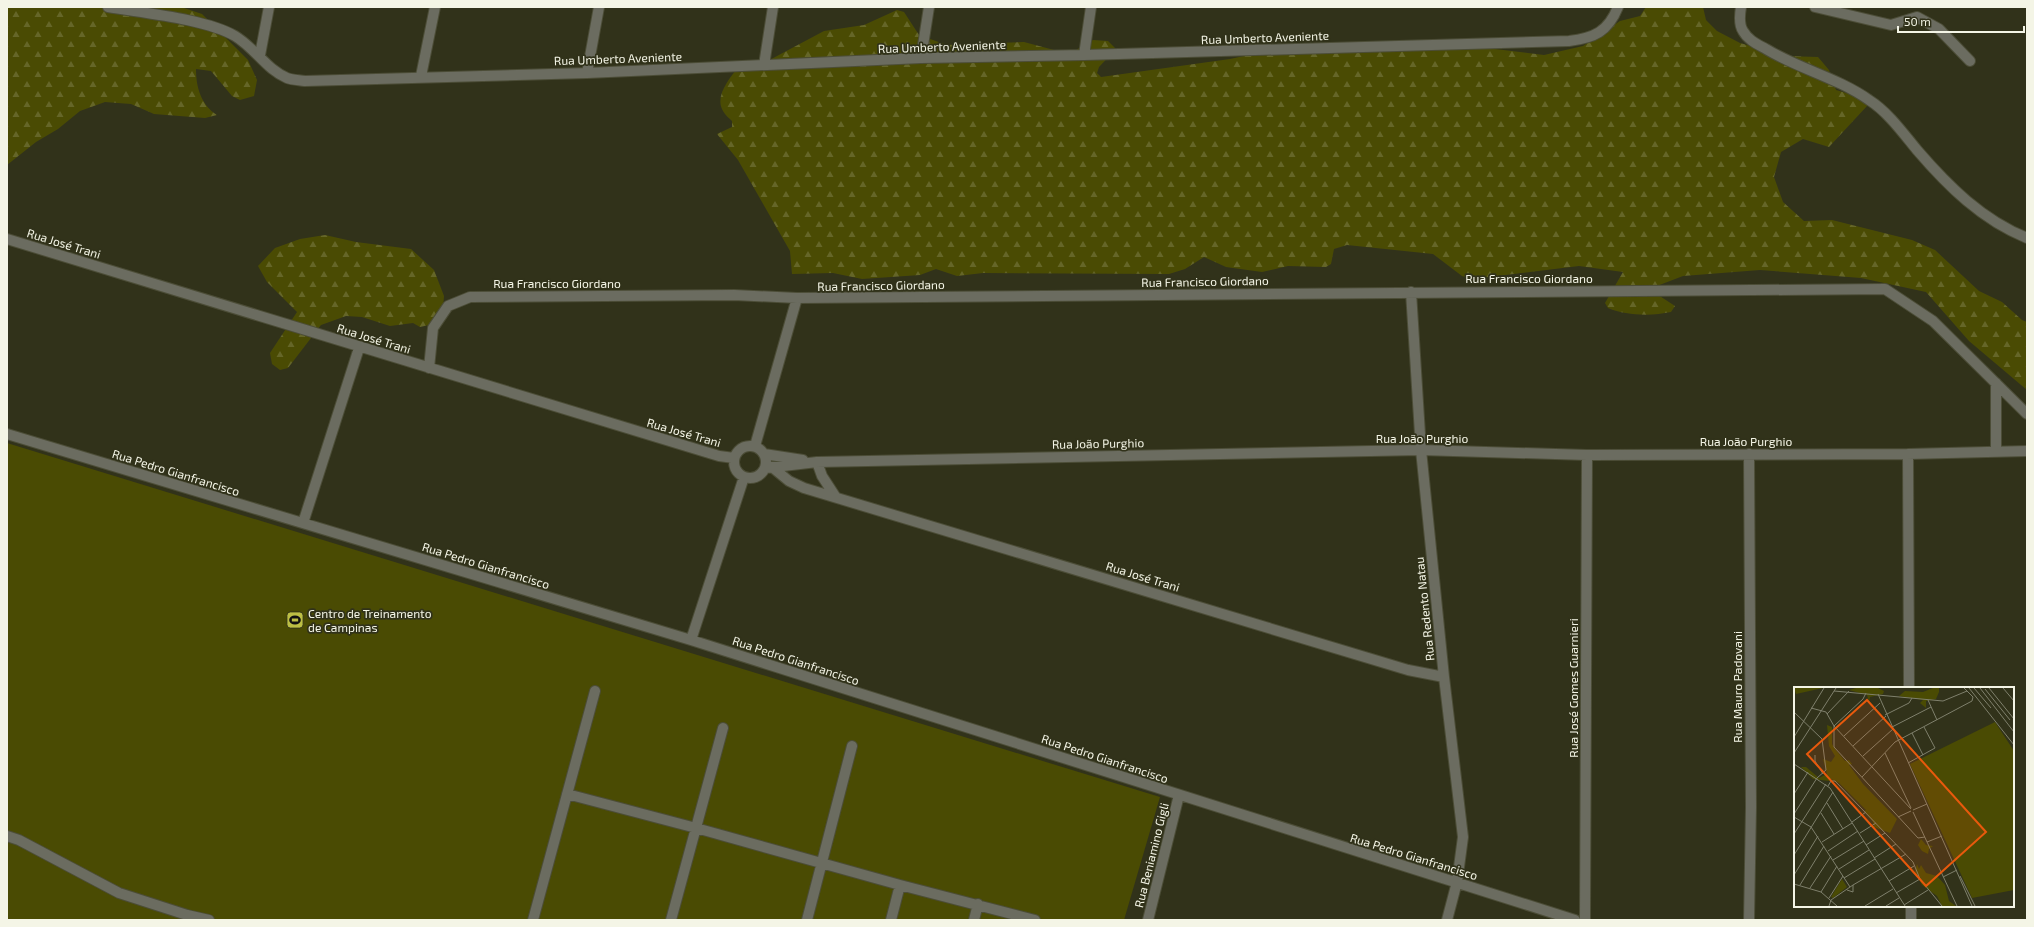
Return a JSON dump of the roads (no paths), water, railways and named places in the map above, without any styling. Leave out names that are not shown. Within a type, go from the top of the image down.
[{"type":"street","name":"Rua Umberto Aveniente","points":[[108,7],[215,28],[235,36],[260,55],[272,70],[288,79],[305,81],[421,76],[587,73],[921,58],[1084,55],[1569,41],[1587,39],[1604,30],[1612,20],[1618,7]]},
{"type":"street","points":[[260,55],[269,7]]},
{"type":"street","points":[[421,76],[435,7]]},
{"type":"street","points":[[587,73],[599,7]]},
{"type":"street","points":[[764,65],[773,7]]},
{"type":"street","points":[[921,58],[929,7]]},
{"type":"street","points":[[1084,55],[1091,7]]},
{"type":"street","points":[[1815,7],[1891,25],[1917,18],[1939,28],[1970,61]]},
{"type":"street","points":[[1741,9],[1742,29],[1750,40],[1787,61],[1836,82],[1870,100],[1890,118],[1938,174],[1974,208],[1997,224],[2027,238]]},
{"type":"street","name":"Rua José Trani","points":[[7,239],[359,348],[719,456],[734,458]]},
{"type":"street","name":"Rua Francisco Giordano","points":[[429,368],[433,328],[448,306],[470,297],[734,295],[797,298],[1885,289],[1933,320],[2027,414]]},
{"type":"street","name":"Rua Redento Natau","points":[[1411,292],[1421,450],[1444,677],[1463,837],[1457,882],[1447,920]]},
{"type":"street","points":[[755,446],[797,298]]},
{"type":"street","points":[[303,523],[359,348]]},
{"type":"street","points":[[1996,384],[1996,452]]},
{"type":"street","name":"Rua Pedro Gianfrancisco","points":[[7,434],[691,640],[1575,920]]},
{"type":"street","points":[[755,446],[764,454],[769,467],[755,478],[744,477],[735,467],[734,458],[739,450],[744,447],[755,446]]},
{"type":"street","name":"Rua João Purghio","points":[[769,467],[817,462],[1421,450],[1587,455],[1908,454],[2027,451]]},
{"type":"street","name":"Rua João Purghio","points":[[764,454],[817,462]]},
{"type":"street","name":"Rua Mauro Padovani","points":[[1749,454],[1751,807],[1749,920]]},
{"type":"street","points":[[1908,454],[1909,687]]},
{"type":"street","name":"Rua José Gomes Guarnieri","points":[[1585,920],[1587,455]]},
{"type":"street","points":[[817,462],[822,476],[835,496]]},
{"type":"street","name":"Rua José Trani","points":[[769,467],[789,481],[804,488],[835,496],[1408,670],[1444,677]]},
{"type":"street","points":[[691,640],[744,477]]},
{"type":"street","points":[[534,920],[595,691]]},
{"type":"street","points":[[671,920],[723,728]]},
{"type":"street","points":[[807,920],[852,746]]},
{"type":"street","points":[[567,794],[696,828],[822,864],[1035,920]]},
{"type":"street","name":"Rua Beniamino Gigli","points":[[1148,920],[1179,795]]},
{"type":"street","points":[[7,836],[19,840],[119,893],[187,915],[209,920]]},
{"type":"street","points":[[891,920],[900,885]]},
{"type":"street","points":[[974,920],[978,904]]},
{"type":"street","points":[[1911,907],[1911,920]]},
{"type":"place","name":"Centro de Treinamento de Campinas","points":[[295,620]]}]
